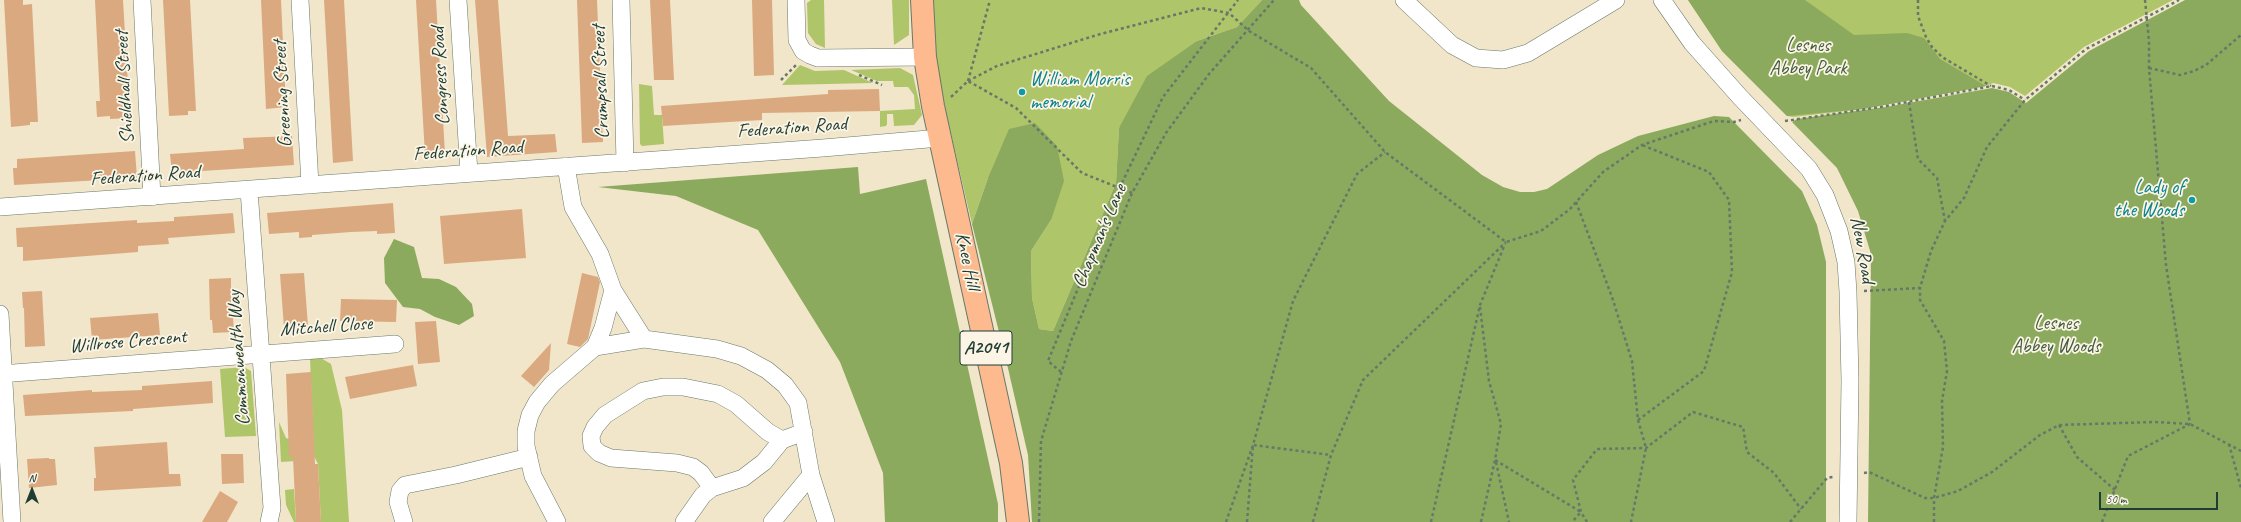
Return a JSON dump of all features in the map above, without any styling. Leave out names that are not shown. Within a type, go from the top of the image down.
[{"type":"main road","name":"Knee Hill","points":[[922,0],[925,56],[934,106],[1011,463],[1018,522]]},
{"type":"street","name":"Shieldhall Street","points":[[142,0],[152,197]]},
{"type":"street","name":"Greening Street","points":[[300,0],[310,185]]},
{"type":"street","name":"Congress Road","points":[[458,0],[469,173]]},
{"type":"street","name":"Crumpsall Street","points":[[620,0],[625,162]]},
{"type":"street","points":[[796,0],[797,40],[803,51],[808,54],[818,58],[925,56]]},
{"type":"street","points":[[1404,0],[1452,45],[1476,58],[1503,60],[1528,53],[1616,0]]},
{"type":"street","name":"New Road","points":[[1662,0],[1692,43],[1740,97],[1809,169],[1825,195],[1840,231],[1846,262],[1848,292],[1850,382],[1848,522]]},
{"type":"street","name":"Federation Road","points":[[0,207],[823,148],[940,138]]},
{"type":"street","points":[[566,166],[573,207],[600,254],[613,290],[644,339]]},
{"type":"street","name":"Commonwealth Way","points":[[249,190],[272,508],[269,522]]},
{"type":"street","points":[[553,521],[533,476],[526,431],[530,415],[537,402],[552,384],[595,347],[613,290]]},
{"type":"street","points":[[0,314],[2,374],[12,522]]},
{"type":"street","points":[[595,347],[644,339],[717,349],[741,356],[767,370],[785,385],[798,404],[804,432],[810,475],[826,522]]},
{"type":"street","name":"Mitchell Close","points":[[260,354],[394,344]]},
{"type":"street","name":"Willrose Crescent","points":[[2,374],[260,354]]},
{"type":"street","points":[[712,488],[701,473],[693,467],[682,464],[612,458],[599,453],[592,446],[591,436],[595,426],[605,415],[643,391],[663,386],[683,387],[718,394],[736,404],[768,432],[782,440]]},
{"type":"street","points":[[684,522],[703,495],[712,488],[743,478],[764,462],[782,440],[804,432]]},
{"type":"street","points":[[404,522],[398,502],[400,491],[405,485],[456,475],[529,457]]},
{"type":"street","points":[[772,522],[810,475]]},
{"type":"path","points":[[968,81],[990,0]]},
{"type":"path","points":[[1061,372],[1048,361],[1120,187],[1163,97],[1238,0]]},
{"type":"path","name":"Chapman's Lane","points":[[1039,522],[1041,441],[1071,341],[1132,193],[1166,133],[1209,74],[1274,0]]},
{"type":"path","points":[[1918,0],[1918,16],[1926,37],[1932,47],[1942,57],[1992,86],[2009,90],[2026,100]]},
{"type":"path","points":[[2145,0],[2149,41],[2149,68],[2166,265],[2190,424]]},
{"type":"path","points":[[1934,522],[1934,498],[1943,448],[1942,401],[1947,371],[1947,349],[1944,341],[1920,300],[1920,288],[1931,250],[1945,221],[1964,198],[1987,147],[2026,100],[2086,49],[2147,18],[2178,0]]},
{"type":"path","points":[[934,106],[944,104],[968,81],[996,66],[1097,34],[1201,8],[1229,12],[1249,30],[1311,68],[1385,152],[1506,242]]},
{"type":"path","points":[[2149,68],[2180,74],[2194,71],[2206,65],[2241,35]]},
{"type":"path","points":[[781,80],[808,54]]},
{"type":"path","points":[[968,81],[1016,108],[1082,173],[1132,193]]},
{"type":"path","points":[[1771,129],[1789,119],[1909,102],[1992,86]]},
{"type":"path","points":[[1909,102],[1918,159],[1937,178],[1945,221]]},
{"type":"path","points":[[1313,522],[1331,455],[1363,380],[1506,242],[1541,231],[1576,202],[1603,172],[1642,145],[1714,121],[1734,122]]},
{"type":"path","points":[[1638,420],[1704,371],[1732,272],[1729,200],[1709,172],[1642,145]]},
{"type":"path","points":[[1226,522],[1253,445],[1293,301],[1357,174],[1385,152]]},
{"type":"path","points":[[1576,202],[1612,297],[1632,361],[1638,420],[1646,448],[1630,522]]},
{"type":"path","points":[[1431,522],[1480,305],[1506,242]]},
{"type":"path","points":[[1848,292],[1920,288]]},
{"type":"path","points":[[1480,305],[1489,381],[1501,424],[1496,460],[1481,522]]},
{"type":"path","points":[[1587,522],[1581,512],[1573,480],[1597,448],[1646,448],[1693,412],[1742,427],[1748,452],[1774,473],[1801,509]]},
{"type":"path","points":[[1859,473],[1869,472],[1925,498],[1934,498],[1958,491],[1992,472],[2040,435],[2059,425],[2155,422],[2190,424],[2241,451]]},
{"type":"path","points":[[2102,522],[2128,456],[2190,424]]},
{"type":"path","points":[[2059,425],[2077,457],[2115,490]]},
{"type":"path","points":[[2229,444],[2241,488]]},
{"type":"path","points":[[1253,445],[1331,455]]},
{"type":"path","points":[[1247,522],[1253,445]]},
{"type":"path","points":[[1496,460],[1581,512]]},
{"type":"path","points":[[1496,460],[1509,522]]},
{"type":"path","points":[[1790,522],[1827,478],[1836,477]]},
{"type":"path","points":[[1572,522],[1581,512]]},
{"type":"green space","points":[[811,0],[824,0],[825,48],[816,44],[808,33],[807,3]]},
{"type":"green space","points":[[892,0],[909,0],[909,35],[894,45]]},
{"type":"green space","points":[[932,0],[1262,0],[1237,27],[1197,41],[1119,128],[1116,183],[1053,331],[1039,329],[1032,298],[1031,251],[1051,220],[988,178],[972,224],[944,104],[936,58]]},
{"type":"green space","points":[[1262,0],[1299,0],[1301,5],[1389,101],[1482,175],[1503,187],[1520,192],[1534,192],[1547,189],[1598,155],[1638,136],[1714,116],[1729,117],[1802,191],[1817,225],[1826,262],[1826,522],[1032,522],[1028,455],[972,224],[988,178],[1009,129],[1035,123],[1057,146],[1064,181],[1051,220],[1031,251],[1032,298],[1039,329],[1053,331],[1116,183],[1119,128],[1147,76],[1197,41],[1237,27]]},
{"type":"green space","name":"Lesnes Abbey Park","points":[[1688,0],[2173,0],[2084,47],[2025,96],[2010,87],[1993,83],[1986,86],[1863,109],[1794,117],[1787,116],[1722,51]]},
{"type":"green space","points":[[1688,0],[1805,0],[1854,35],[1907,33],[1924,38],[1940,59],[1986,86],[1863,109],[1787,116],[1722,51]]},
{"type":"green space","name":"Lesnes Abbey Woods","points":[[2185,0],[2241,0],[2241,522],[1868,522],[1871,254],[1858,211],[1837,168],[1792,122],[1797,119],[1886,107],[1992,88],[2009,92],[2026,103],[2089,51]]},
{"type":"green space","points":[[800,65],[815,71],[844,70],[873,83],[782,85]]},
{"type":"green space","points":[[900,68],[913,75],[922,115],[914,125],[894,126],[893,114],[887,114],[886,126],[880,127],[880,111],[915,109],[914,95],[908,87],[894,87],[893,81],[877,81],[851,70]]},
{"type":"green space","points":[[639,84],[652,86],[654,115],[662,115],[664,144],[642,146],[640,144]]},
{"type":"green space","points":[[858,167],[860,194],[926,179],[998,504],[998,522],[885,522],[883,473],[840,362],[758,230],[676,196],[598,187]]},
{"type":"green space","points":[[394,239],[414,247],[422,278],[439,279],[456,287],[472,304],[474,316],[459,325],[435,317],[420,309],[403,307],[385,283],[384,258]]},
{"type":"green space","points":[[319,357],[331,364],[342,410],[349,522],[321,522],[318,464],[314,456],[310,358]]},
{"type":"green space","points":[[244,367],[251,371],[256,436],[225,437],[220,369]]},
{"type":"green space","points":[[279,422],[286,438],[289,439],[299,456],[296,461],[281,462]]},
{"type":"green space","points":[[294,489],[296,522],[294,522],[286,505],[285,490]]},
{"type":"building","points":[[4,0],[23,0],[23,5],[32,4],[38,122],[30,122],[30,125],[11,127]]},
{"type":"building","points":[[95,0],[123,0],[130,118],[110,119],[110,116],[97,117],[96,101],[100,101]]},
{"type":"building","points":[[163,0],[190,0],[196,111],[188,111],[188,115],[169,116]]},
{"type":"building","points":[[261,0],[281,0],[286,107],[266,109]]},
{"type":"building","points":[[324,0],[344,0],[353,161],[333,163]]},
{"type":"building","points":[[416,0],[436,0],[445,154],[425,155]]},
{"type":"building","points":[[475,0],[498,0],[508,136],[555,134],[557,152],[487,157]]},
{"type":"building","points":[[577,0],[597,0],[603,142],[582,143]]},
{"type":"building","points":[[650,0],[670,0],[674,80],[654,80]]},
{"type":"building","points":[[752,0],[772,0],[774,75],[754,76]]},
{"type":"building","points":[[879,89],[880,111],[762,113],[762,120],[663,126],[661,106],[828,94],[828,90]]},
{"type":"building","points":[[292,136],[294,165],[172,173],[170,154],[244,149],[243,138]]},
{"type":"building","points":[[135,151],[137,178],[14,185],[13,168],[17,168],[17,159]]},
{"type":"building","points":[[393,203],[395,233],[377,234],[377,231],[351,232],[312,235],[312,237],[299,238],[299,232],[269,234],[267,213]]},
{"type":"building","points":[[522,209],[526,258],[444,264],[440,216]]},
{"type":"building","points":[[233,213],[235,233],[168,238],[169,244],[138,246],[138,252],[23,261],[23,247],[17,247],[16,228],[137,220],[137,223],[174,221],[174,217]]},
{"type":"building","points":[[304,273],[308,326],[284,328],[280,274]]},
{"type":"building","points":[[582,273],[598,277],[600,282],[588,339],[580,347],[567,344]]},
{"type":"building","points":[[231,278],[231,318],[233,317],[234,332],[213,333],[212,320],[210,320],[209,279]]},
{"type":"building","points":[[42,291],[45,346],[25,347],[22,292]]},
{"type":"building","points":[[341,299],[397,300],[396,322],[340,321]]},
{"type":"building","points":[[158,313],[160,335],[92,340],[90,318]]},
{"type":"building","points":[[436,321],[440,362],[418,364],[415,322]]},
{"type":"building","points":[[551,343],[549,370],[534,387],[521,376]]},
{"type":"building","points":[[413,365],[417,386],[350,399],[345,377]]},
{"type":"building","points":[[311,372],[315,464],[318,464],[321,522],[296,522],[293,457],[289,457],[286,374]]},
{"type":"building","points":[[212,381],[213,403],[133,409],[133,411],[25,416],[23,395],[92,390],[92,392],[142,390],[142,386]]},
{"type":"building","points":[[167,442],[169,474],[180,474],[181,486],[94,491],[94,478],[96,478],[94,447]]},
{"type":"building","points":[[221,454],[243,454],[244,483],[222,484]]},
{"type":"building","points":[[27,459],[55,459],[57,485],[29,488]]},
{"type":"building","points":[[220,491],[238,502],[227,522],[202,522]]},
{"type":"place","name":"William Morris memorial","points":[[1022,92]]},
{"type":"place","name":"Lady of the Woods","points":[[2192,200]]}]
